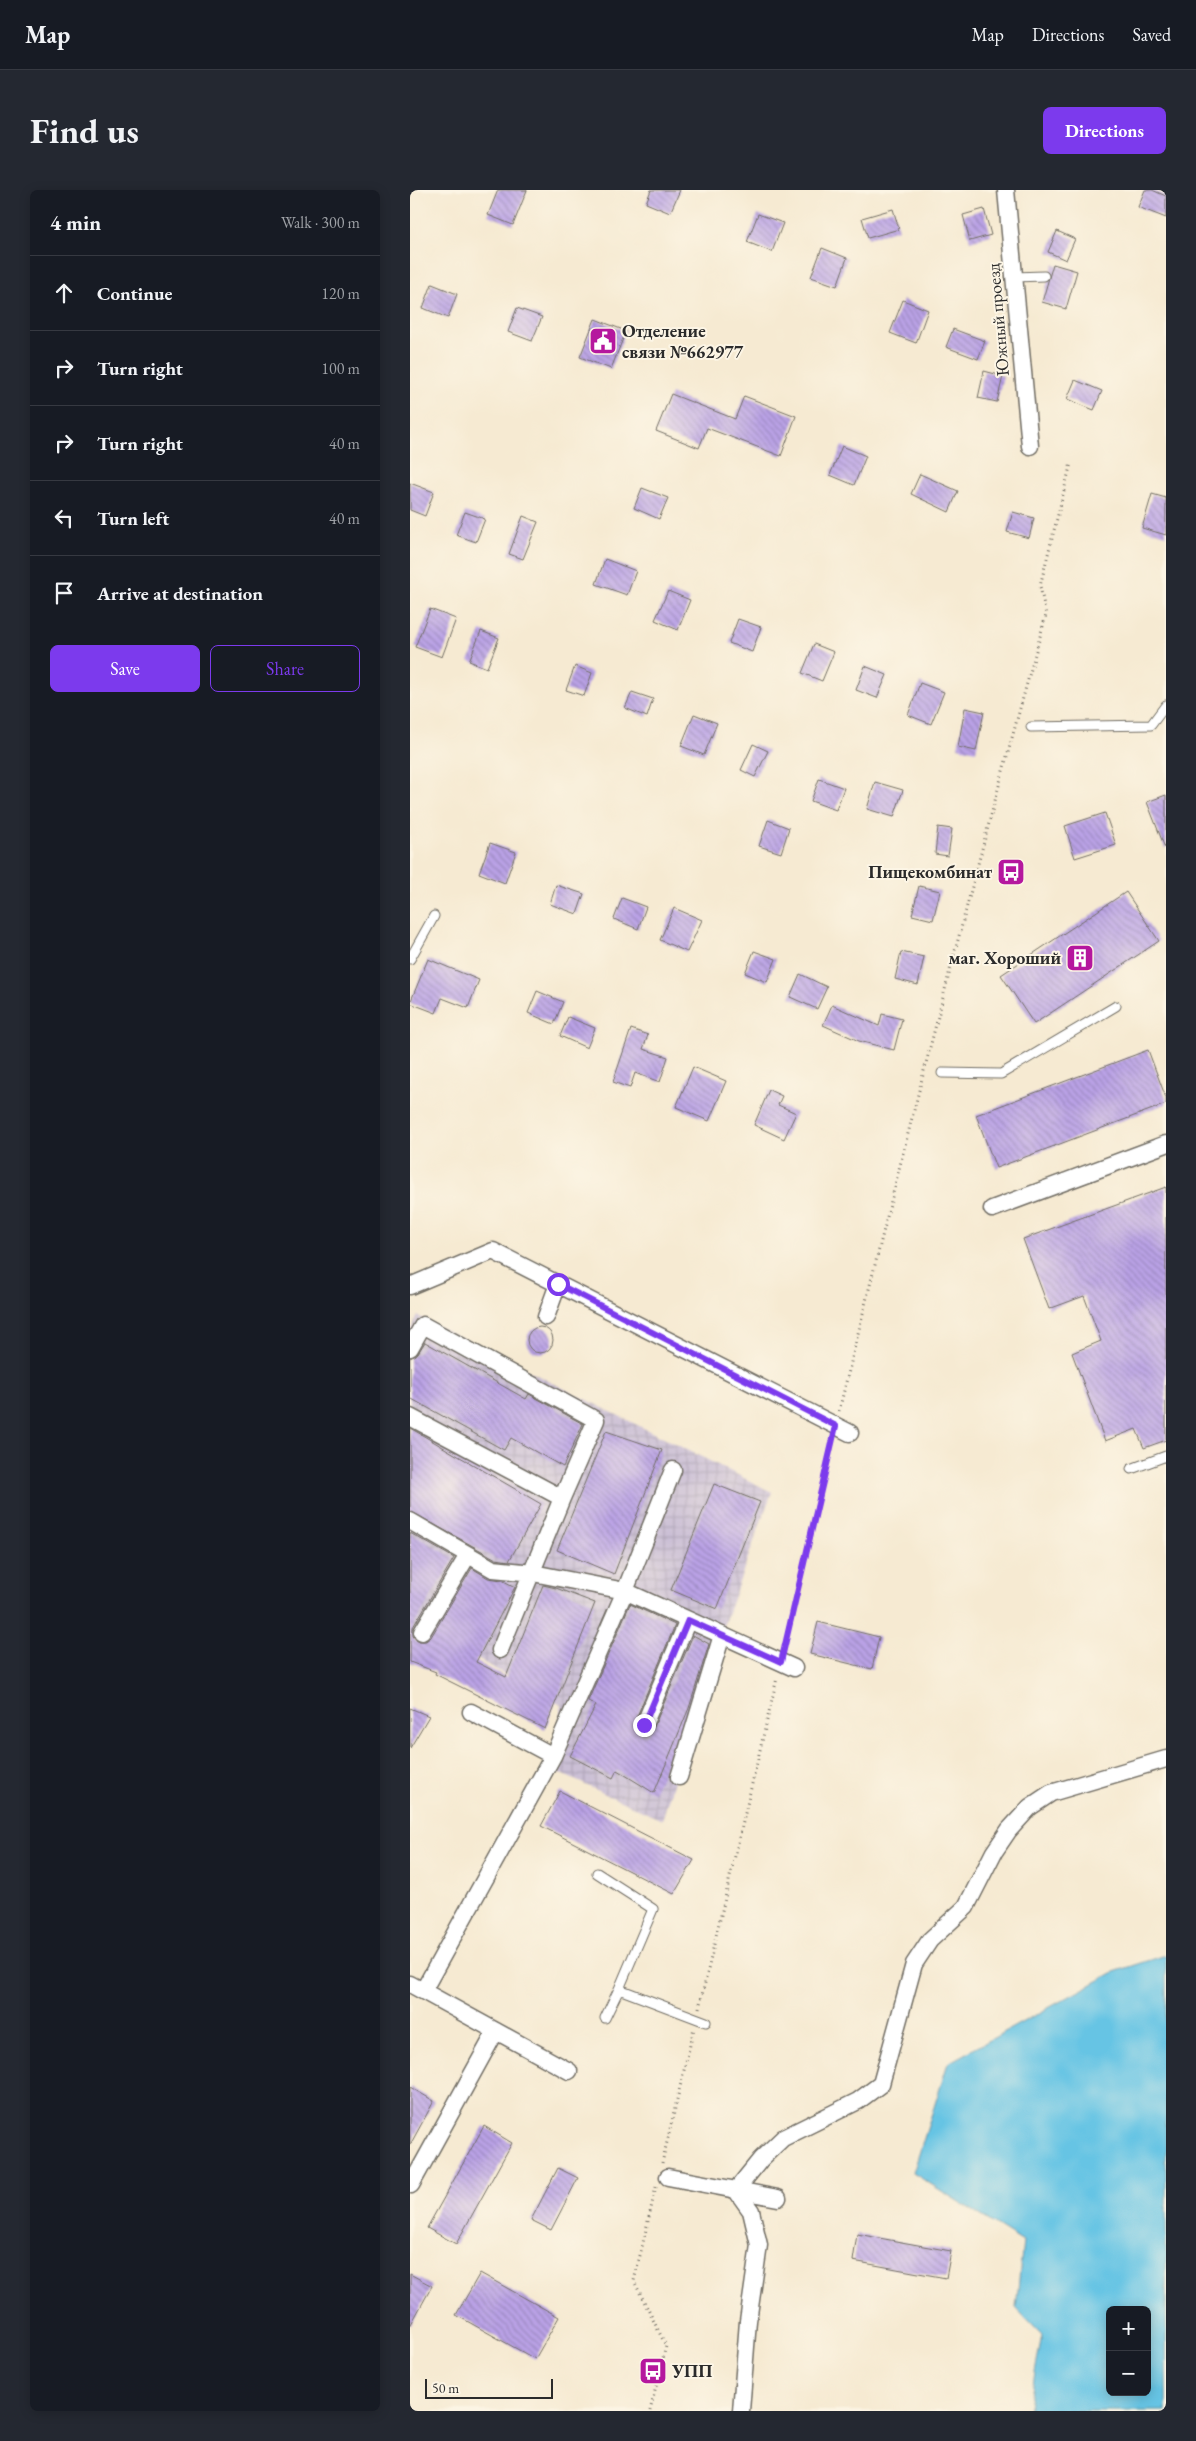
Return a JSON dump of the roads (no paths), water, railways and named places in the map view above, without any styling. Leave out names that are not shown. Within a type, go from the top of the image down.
[{"type":"street","name":"Южный проезд","points":[[1006,190],[1030,446]]},
{"type":"street","points":[[992,1209],[1166,1144]]},
{"type":"street","points":[[410,1286],[493,1251],[850,1433]]},
{"type":"street","points":[[546,1317],[558,1284]]},
{"type":"street","points":[[410,1348],[423,1325],[596,1420],[500,1650]]},
{"type":"street","points":[[410,1416],[562,1498]]},
{"type":"street","points":[[569,2071],[416,1988],[553,1756],[625,1591],[673,1470]]},
{"type":"street","points":[[410,1522],[493,1570],[533,1572],[625,1591],[788,1664]]},
{"type":"street","points":[[422,1632],[468,1555]]},
{"type":"street","points":[[644,1725],[688,1620]]},
{"type":"street","points":[[679,1777],[722,1635]]},
{"type":"street","points":[[471,1712],[553,1756]]},
{"type":"street","points":[[736,2190],[761,2159],[783,2138],[858,2100],[881,2084],[914,1964],[930,1940],[966,1907],[994,1852],[1009,1830],[1030,1807],[1051,1793],[1166,1758]]},
{"type":"street","points":[[411,2185],[496,2031]]},
{"type":"street","points":[[662,2175],[778,2198]]},
{"type":"street","points":[[736,2190],[752,2211],[759,2245],[748,2321],[741,2411]]},
{"type":"lane","points":[[1014,277],[1044,276]]},
{"type":"lane","points":[[1031,726],[1151,725],[1166,705]]},
{"type":"lane","points":[[410,959],[434,916]]},
{"type":"lane","points":[[942,1073],[1001,1074],[1116,1006]]},
{"type":"lane","points":[[1131,1469],[1166,1456]]},
{"type":"lane","points":[[598,1873],[653,1909],[605,2018]]},
{"type":"lane","points":[[619,1989],[706,2022]]},
{"type":"water","points":[[1166,1955],[1166,2411],[1028,2411],[1042,2335],[1016,2308],[1023,2242],[913,2173],[948,2063],[1114,1972]]},
{"type":"place","name":"Отделение связи №662977","points":[[603,341]]},
{"type":"place","name":"Пищекомбинат","points":[[1011,872]]},
{"type":"place","name":"маг. Хороший","points":[[1080,958]]},
{"type":"place","name":"УПП","points":[[653,2371]]}]
